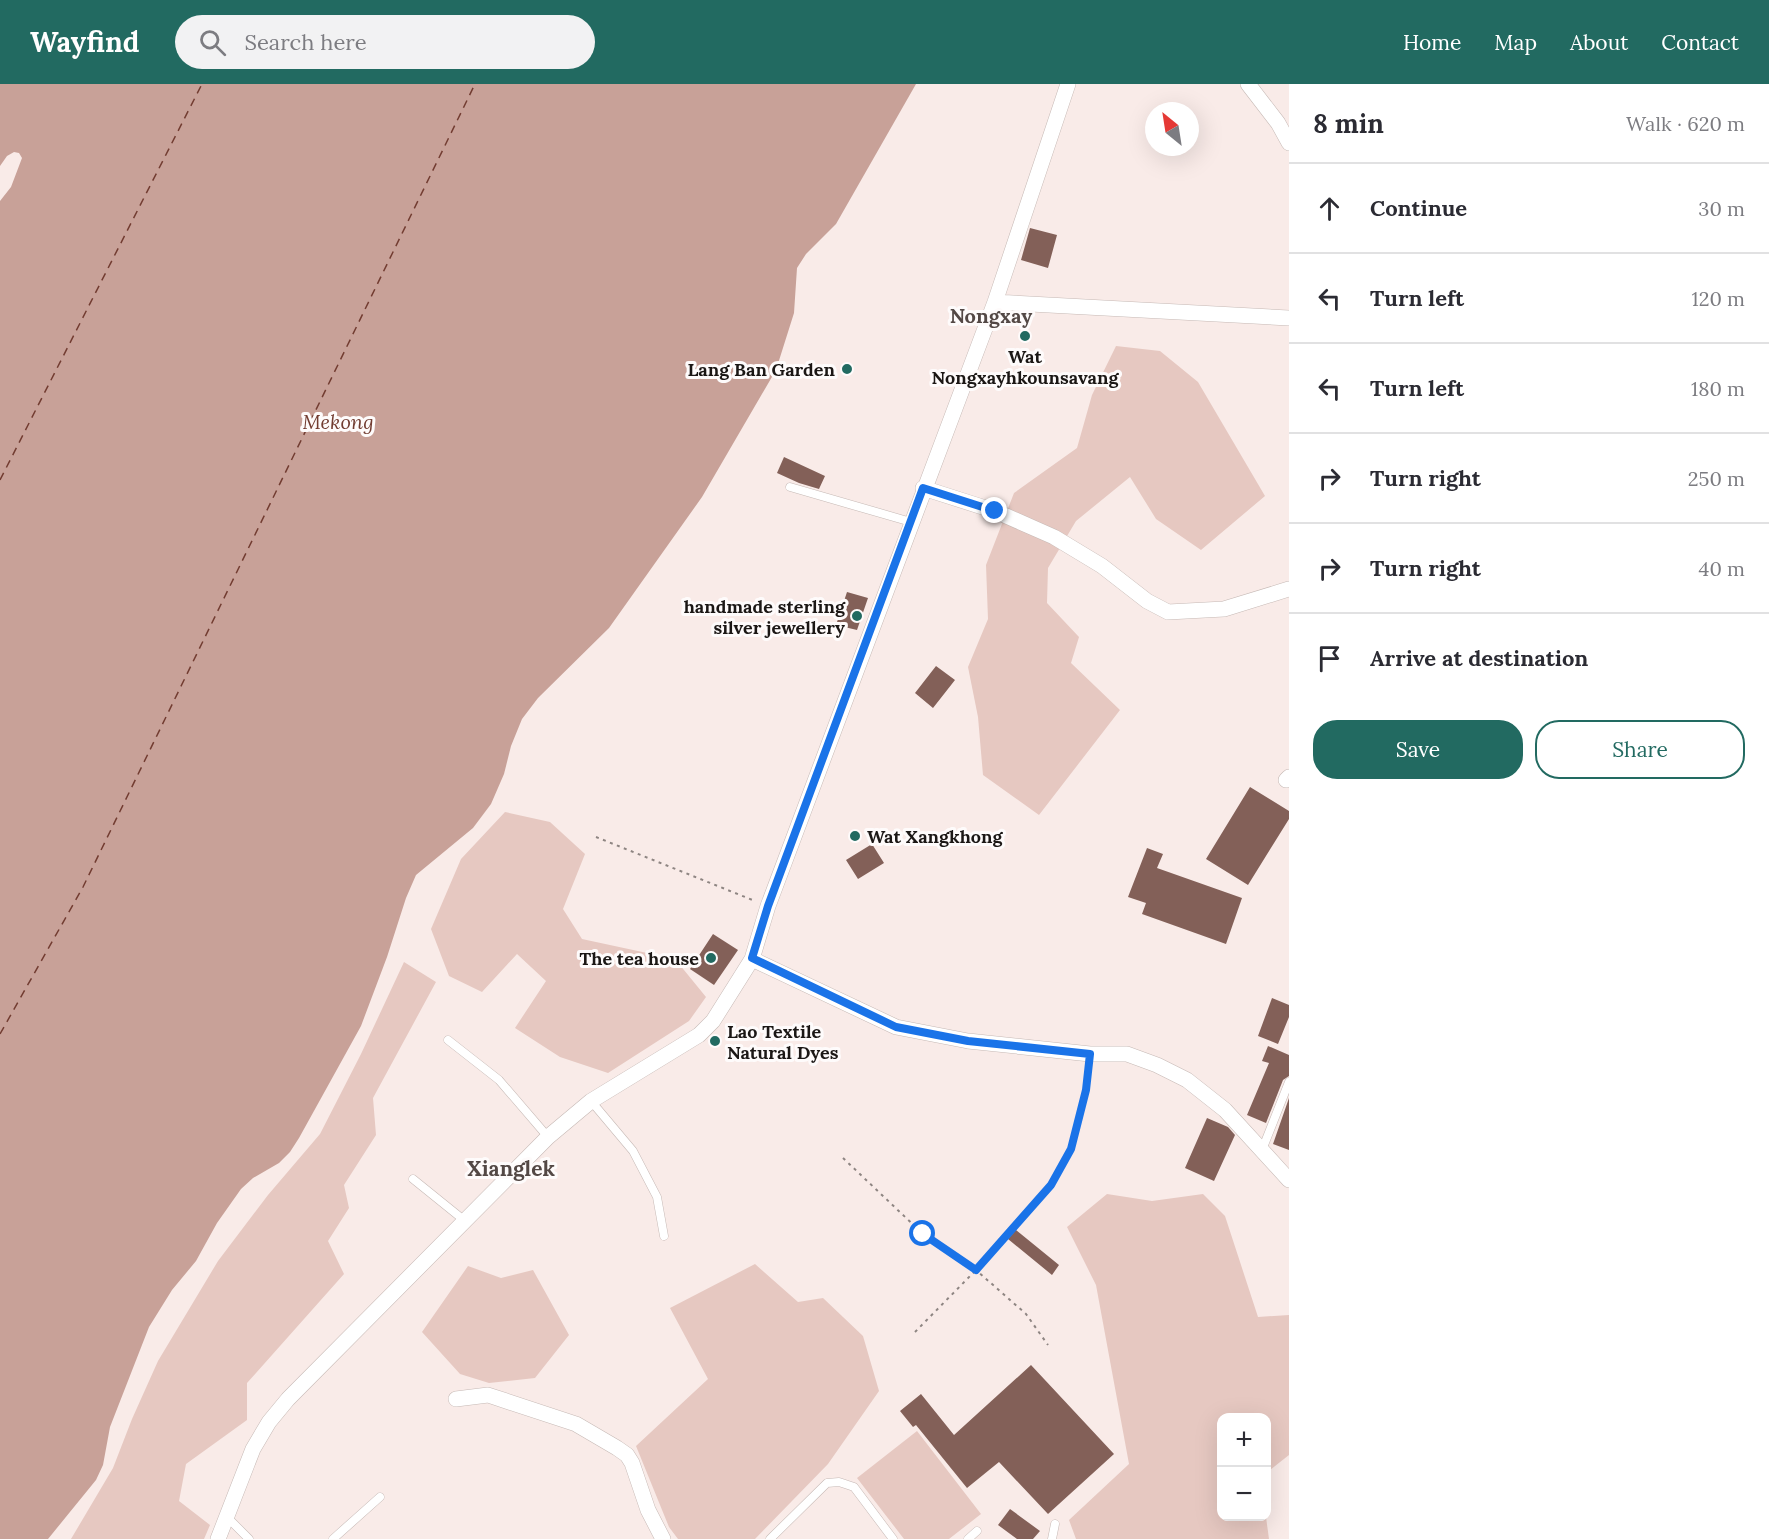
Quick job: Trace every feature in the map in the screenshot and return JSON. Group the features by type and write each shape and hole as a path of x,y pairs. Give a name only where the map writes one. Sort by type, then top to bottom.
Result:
{"street":[{"path":"218,1539 253,1449 275,1414 288,1399 548,1137 591,1101 699,1035 713,1021 752,958 768,906 923,488 995,302 1068,84"},
{"path":"1248,84 1278,123 1289,143"},
{"path":"995,302 1289,318"},
{"path":"923,488 995,511 1054,537 1102,566 1147,602 1168,612 1224,609 1289,589"},
{"path":"752,958 896,1027 968,1041 1090,1054 1127,1054 1157,1065 1187,1080 1226,1110 1289,1180"},
{"path":"456,1399 488,1395 576,1424 618,1448 627,1455 632,1463 648,1510 663,1539"}],"lane":[{"path":"790,487 911,522"},
{"path":"448,1041 499,1080 548,1137"},
{"path":"1262,1150 1289,1082"},
{"path":"591,1101 633,1151 657,1197 664,1236"},
{"path":"413,1179 465,1221"},
{"path":"770,1539 822,1487 827,1483 839,1482 854,1487 893,1539"},
{"path":"333,1539 380,1497"},
{"path":"227,1517 249,1539"},
{"path":"1052,1539 1055,1524"},
{"path":"968,1539 977,1531"}],"path":[{"path":"596,837 768,906"},
{"path":"915,1332 976,1270 1051,1185 1071,1149 1086,1090 1090,1054"},
{"path":"843,1158 923,1234 976,1270 1026,1314 1048,1346"}],"shaded area":[{"path":"1116,346 1160,351 1198,382 1265,496 1201,550 1156,519 1130,477 1076,521 1048,568 1047,603 1079,637 1071,663 1120,710 1039,815 983,775 978,717 968,667 988,619 986,565 1014,493 1077,448 1092,395"},
{"path":"505,812 550,822 585,854 563,909 582,939 675,959 706,997 689,1021 608,1073 560,1057 515,1028 546,981 517,954 482,992 449,976 431,929 461,859"},
{"path":"404,962 436,982 373,1098 376,1135 344,1185 349,1208 328,1241 344,1274 247,1383 247,1420 186,1464 179,1501 210,1525 204,1539 71,1539 113,1468 158,1361 218,1261 268,1195 320,1134"},
{"path":"1107,1194 1152,1201 1203,1194 1225,1216 1258,1317 1289,1315 1289,1455 1271,1469 1271,1413 1217,1413 1217,1521 1267,1521 1269,1539 1076,1539 1069,1520 1129,1464 1096,1285 1067,1227"},
{"path":"755,1264 798,1302 823,1298 863,1336 879,1391 828,1464 755,1539 678,1539 669,1527 636,1446 708,1379 670,1308"},
{"path":"468,1266 501,1278 533,1270 569,1335 535,1378 489,1383 460,1374 422,1332"},
{"path":"917,1431 981,1514 949,1539 904,1539 857,1478"}],"water":[{"name":"Mekong","path":"0,84 916,84 836,224 806,254 797,268 794,313 776,370 702,497 609,628 538,698 522,719 511,746 504,774 491,804 473,828 416,875 361,1026 299,1138 279,1163 253,1178 241,1189 217,1223 196,1261 172,1290 149,1327 110,1427 103,1465 96,1480 48,1539 0,1539 0,201 11,187 22,158 19,153 14,152 7,156 0,166"}],"building":[{"path":"1030,228 1057,235 1048,268 1021,260"},
{"path":"784,457 825,476 819,489 777,473"},
{"path":"847,592 868,598 857,630 836,625"},
{"path":"936,666 955,680 933,708 915,693"},
{"path":"1250,787 1289,811 1289,819 1248,885 1206,859"},
{"path":"872,844 884,863 858,879 846,860"},
{"path":"1147,848 1163,854 1157,868 1242,898 1226,944 1142,914 1146,903 1128,897"},
{"path":"713,934 738,950 714,985 690,969"},
{"path":"1272,998 1289,1005 1289,1017 1278,1044 1258,1036"},
{"path":"1268,1046 1289,1055 1289,1076 1283,1080 1266,1123 1247,1115 1269,1063 1262,1061"},
{"path":"1289,1098 1289,1150 1273,1144"},
{"path":"1207,1118 1228,1127 1235,1135 1214,1181 1185,1168"},
{"path":"1016,1230 1059,1265 1052,1275 1008,1239"},
{"path":"1031,1365 1114,1454 1048,1514 999,1462 967,1488 916,1425 913,1427 900,1411 921,1394 954,1435"},
{"path":"1010,1509 1040,1531 1033,1539 1017,1539 998,1525"}],"ferry route":[{"path":"0,480 202,84"},
{"path":"0,1034 83,887 475,84"}],"place":[{"name":"Wat Nongxayhkounsavang","path":"1025,336"},
{"name":"Lang Ban Garden","path":"847,369"},
{"name":"handmade sterling silver jewellery","path":"857,616"},
{"name":"Wat Xangkhong","path":"855,836"},
{"name":"The tea house","path":"711,958"},
{"name":"Lao Textile Natural Dyes","path":"715,1041"}],"district":[{"name":"Nongxay","path":"991,315"},
{"name":"Xianglek","path":"511,1168"}],"route":[{"path":"923,1234 976,1270 1051,1185 1071,1149 1086,1090 1090,1054 968,1041 896,1027 752,958 768,906 923,488 995,511"}]}
